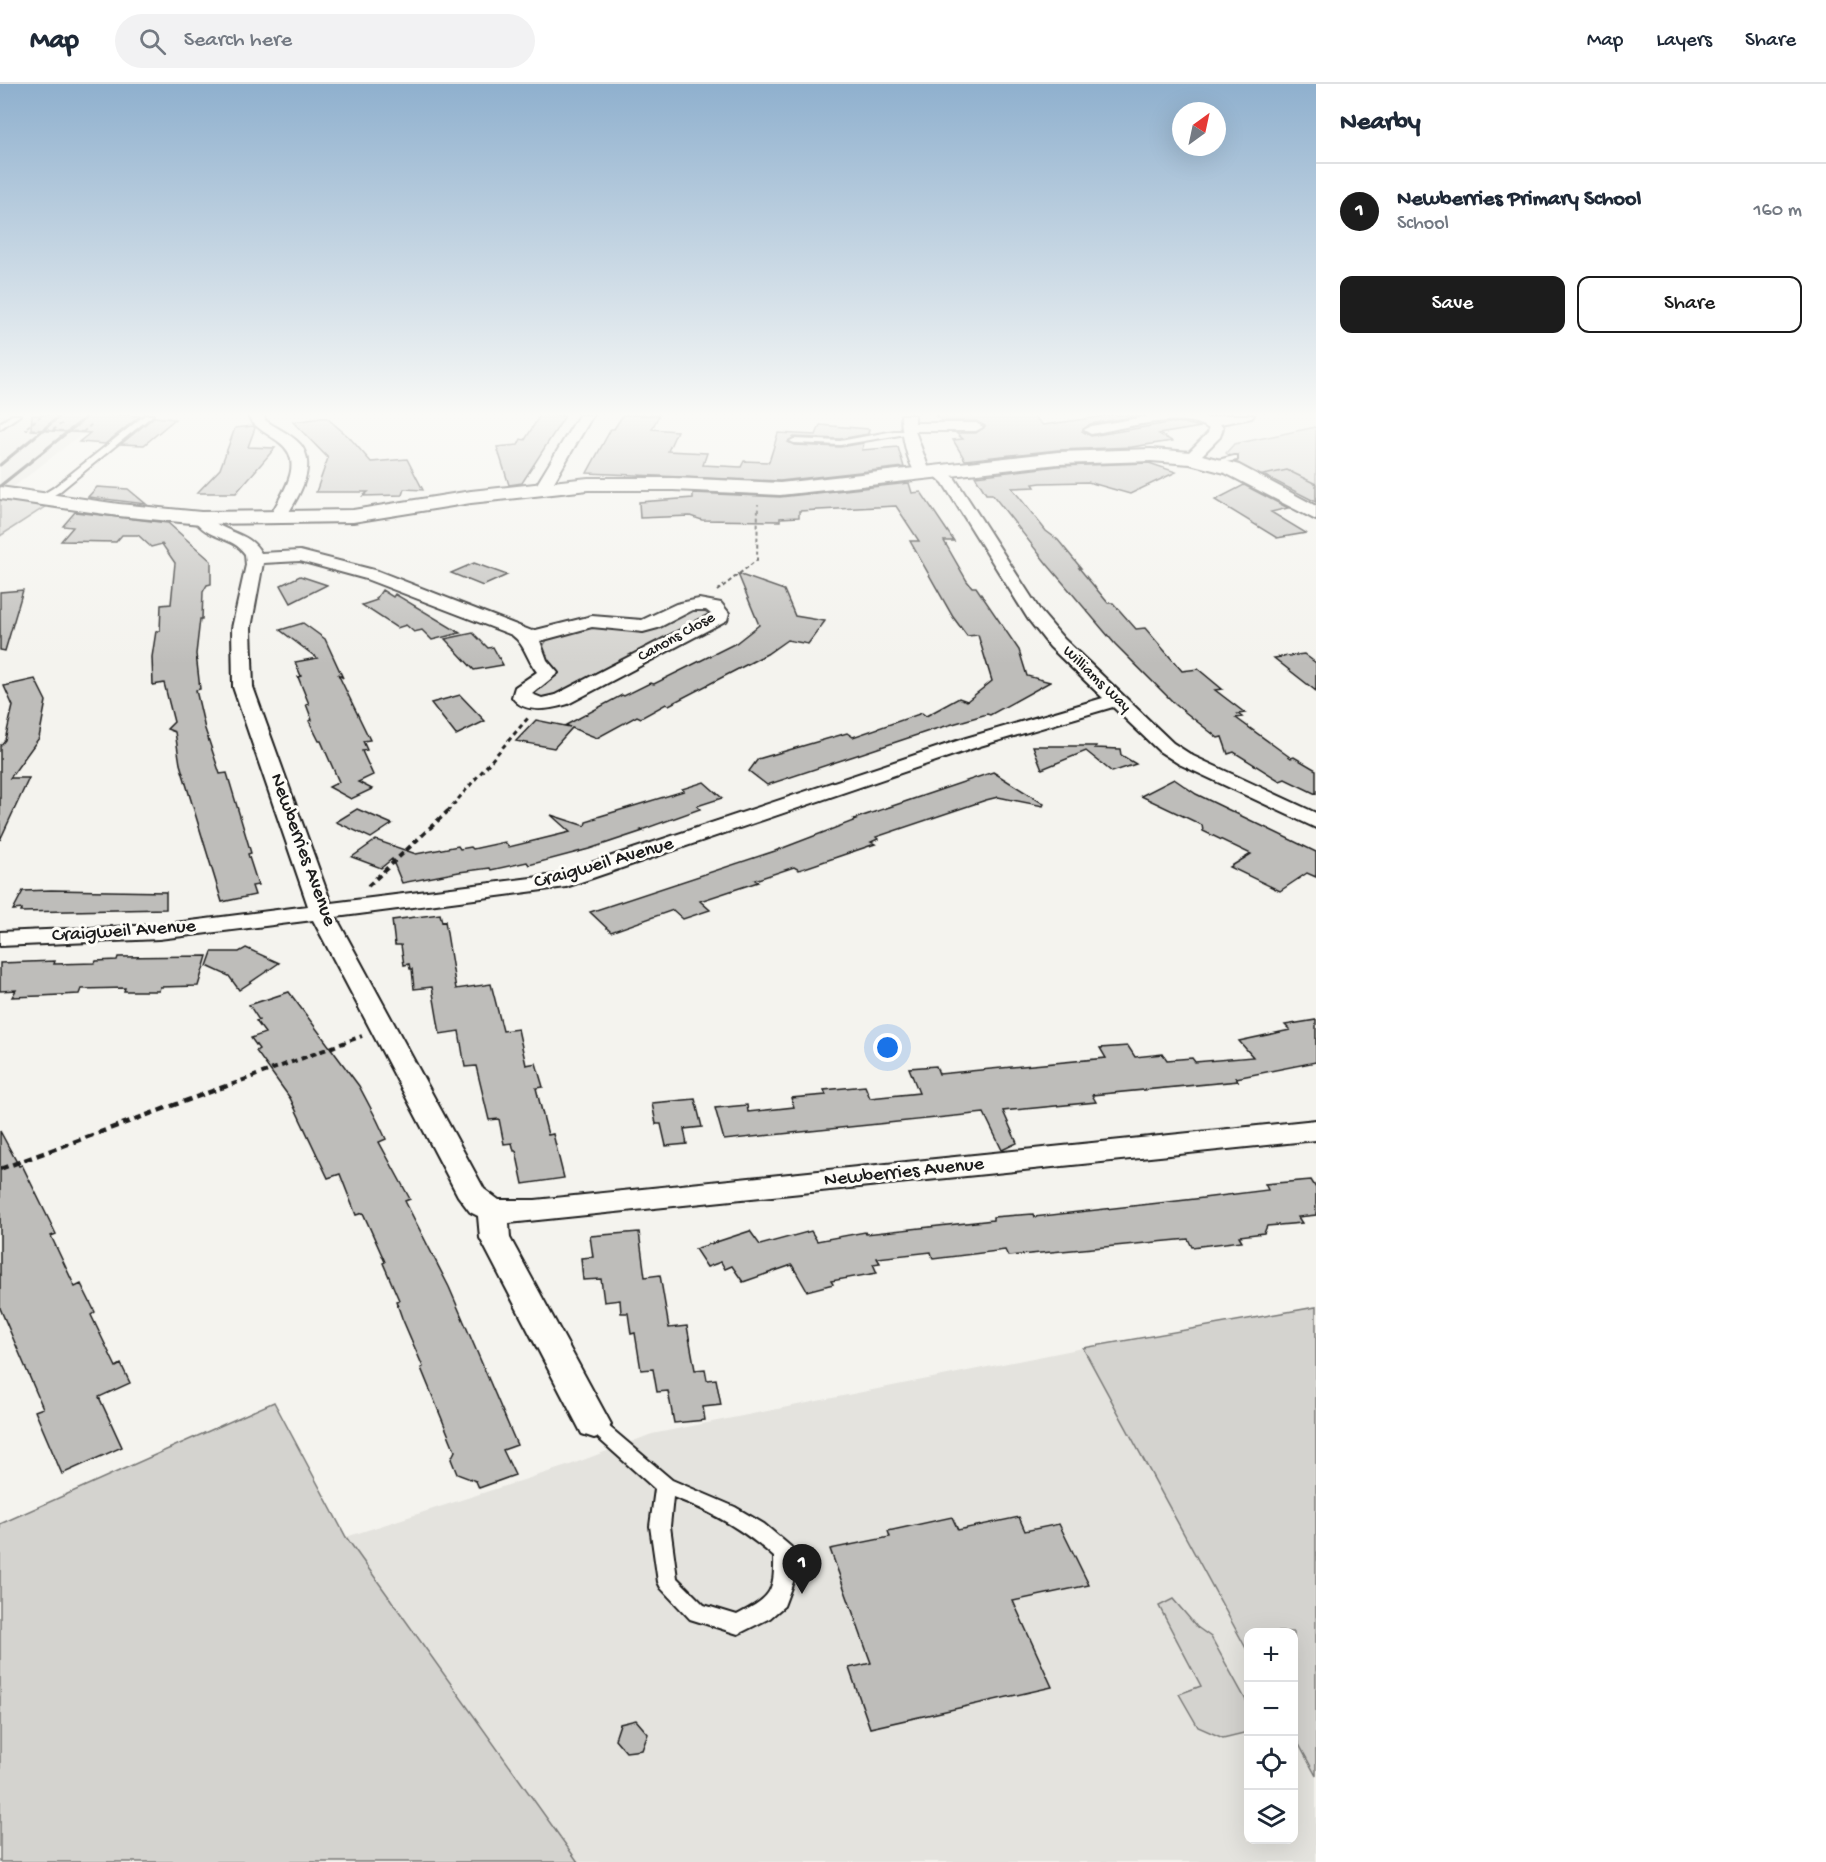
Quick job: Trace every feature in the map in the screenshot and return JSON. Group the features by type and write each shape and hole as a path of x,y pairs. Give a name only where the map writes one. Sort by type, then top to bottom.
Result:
{"street":[{"path":"34,498 119,510 201,518 353,516 479,498"},
{"path":"277,518 287,498"},
{"name":"Williams Way","path":"960,498 1034,615 1058,643 1166,747 1186,760 1316,821"},
{"path":"1286,498 1316,514"},
{"path":"201,518 209,528 250,548 255,558 300,556 372,575 519,631 529,638 538,661 548,673 522,691 522,697 540,704"},
{"name":"Newberries Avenue","path":"255,558 246,598 240,667 243,687 321,913 473,1196 481,1204 493,1210 535,1211 1316,1130"},
{"name":"Canons Close","path":"529,638 583,623 602,621 643,626 684,606 704,604 715,607 721,616 561,700 540,704"},
{"name":"Craigweil Avenue","path":"0,939 159,932 558,882 973,742 1117,700"},
{"path":"493,1210 495,1238 594,1424"}],"lane":[{"path":"594,1424 665,1486 708,1500 764,1534 784,1553 785,1581 773,1606 738,1625 697,1612 668,1582 660,1526 665,1486"}],"path":[{"path":"704,604 757,560 758,498"},
{"path":"352,909 351,900 449,810 540,704"},
{"path":"0,1169 383,1029"}],"shaded area":[{"path":"0,498 48,505 0,536"},
{"path":"1298,498 1316,498 1316,507"},
{"path":"697,606 716,612 557,698 532,699 531,689 551,678 544,663 542,651 548,639 556,633 577,628 630,625"},
{"path":"1316,1307 1316,1776 1298,1742 1298,1628 1244,1628 1244,1645 1083,1348"},
{"path":"1083,1348 1244,1645 1244,1844 1298,1844 1298,1742 1316,1776 1316,1862 578,1862 346,1537 570,1465 652,1434"},
{"path":"274,1402 346,1537 578,1862 0,1862 0,1524"},
{"path":"1173,1599 1197,1627 1211,1637 1244,1697 1244,1733 1223,1738 1198,1727 1179,1694 1201,1686 1159,1606"}],"building":[{"path":"96,498 139,498 146,504"},
{"path":"693,498 925,498 954,541 944,541 967,581 972,587 976,587 1019,650 1027,676 1050,682 990,715 932,730 767,785 749,771 758,759 847,733 853,737 922,713 926,716 959,698 967,701 992,681 978,635 967,636 953,617 910,541 919,541 896,506 799,511 799,517 780,518 780,521 702,520 690,516 640,518 639,502"},
{"path":"995,498 1020,498 1046,531 1058,540 1108,603 1113,603 1136,629 1145,628 1182,671 1198,669 1222,689 1215,690 1245,713 1238,714 1242,717 1236,718 1291,758 1294,757 1316,770 1316,794 1285,779 1280,781 1234,752 1228,754 1222,737 1218,738 1176,705 1115,644"},
{"path":"1219,498 1269,498 1288,508 1271,512 1306,533 1277,538 1215,500"},
{"path":"75,512 168,523 211,561 211,584 207,585 203,592 202,619 200,619 196,654 200,689 196,690 205,729 220,774 227,773 251,853 248,854 258,885 252,886 255,895 222,902 180,764 175,732 167,729 174,722 164,683 153,685 152,657 156,631 160,631 161,605 171,604 175,563 162,544 151,547 138,535 122,535 116,542 61,541 73,527 63,526"},
{"path":"474,563 507,575 483,586 451,573"},
{"path":"738,574 784,590 795,616 825,621 808,644 787,640 767,654 669,705 666,704 641,718 637,716 597,738 572,728 554,748 516,741 536,720 570,727 566,725 622,695 650,683 654,684 736,643 759,625"},
{"path":"300,576 327,585 291,603 281,585"},
{"path":"23,590 5,651 0,650 0,592"},
{"path":"382,590 393,597 395,594 460,633 432,640 422,630 414,632 406,625 397,628 362,605 377,600"},
{"path":"303,623 325,639 343,678 338,674 370,740 363,741 367,750 362,751 373,775 358,782 372,789 351,799 329,787 339,782 321,741 309,721 312,720 306,704 309,704 298,677 301,676 295,662 317,658 280,630"},
{"path":"473,633 488,648 493,647 503,665 474,670 445,639"},
{"path":"1304,654 1316,663 1316,691 1274,658"},
{"path":"35,679 46,701 39,738 10,778 29,778 0,840 0,746 5,740 13,706 4,686"},
{"path":"460,695 485,721 456,735 431,703"},
{"path":"1033,746 1096,746 1095,748 1120,749 1121,755 1136,764 1112,772 1086,751 1042,769"},
{"path":"993,772 1044,804 1043,806 998,797 986,800 876,837 878,839 871,842 875,844 799,870 794,867 755,880 758,882 700,901 710,910 683,919 673,910 611,932 590,912 775,851 856,820 854,819"},
{"path":"1174,779 1196,794 1316,852 1316,877 1307,873 1280,891 1230,867 1251,854 1203,831 1202,825 1141,796"},
{"path":"704,782 722,798 697,806 700,809 641,830 643,831 589,849 529,865 527,862 491,870 490,868 459,872 402,883 392,859 381,868 352,857 376,840 416,854 458,846 460,849 471,847 473,849 505,842 509,847 570,832 551,815 585,826 586,822 596,819 594,818 684,791 682,789"},
{"path":"357,809 392,824 371,838 336,822"},
{"path":"23,891 166,892 166,909 21,912 22,909 13,910"},
{"path":"440,914 442,922 445,921 456,989 491,984 503,1031 518,1029 526,1065 536,1063 543,1087 536,1088 548,1135 553,1134 564,1178 523,1184 512,1143 504,1144 499,1119 489,1120 476,1066 465,1067 459,1031 440,1034 432,987 414,989 412,969 409,964 404,965 401,945 395,945 392,920"},
{"path":"246,948 279,963 239,990 229,976 207,966 212,952 239,952"},
{"path":"207,956 198,986 160,987 159,991 124,991 125,988 81,989 79,994 12,997 16,990 0,991 0,963 55,961 54,964 95,963 96,961 117,960 118,957"},
{"path":"289,992 359,1086 386,1139 379,1142 410,1199 405,1201 449,1287 517,1445 503,1450 515,1475 479,1488 476,1481 457,1474 451,1459 455,1451 402,1318 396,1301 399,1300 383,1263 385,1262 363,1213 356,1215 340,1174 328,1178 290,1098 256,1051 259,1049 251,1038 265,1033 256,1021 259,1020 249,1005"},
{"path":"1316,1020 1316,1062 1236,1078 1238,1081 1092,1095 1096,1102 1003,1111 1017,1143 1002,1150 984,1113 724,1140 715,1108 747,1105 748,1112 794,1107 791,1098 826,1095 824,1090 865,1086 870,1098 919,1093 909,1068 936,1066 939,1074 1106,1058 1100,1048 1128,1046 1135,1057 1163,1054 1167,1060 1192,1058 1195,1062 1253,1057 1239,1041 1290,1030 1285,1025"},
{"path":"695,1099 702,1127 684,1129 687,1144 666,1146 661,1124 656,1124 652,1103"},
{"path":"0,1131 19,1166 22,1165 56,1234 51,1236 75,1287 81,1284 95,1312 91,1315 116,1367 121,1364 130,1383 99,1397 122,1447 62,1474 35,1411 43,1408 0,1308"},
{"path":"1311,1180 1316,1188 1316,1215 1298,1217 1302,1223 1267,1226 1264,1233 1239,1236 1242,1241 1192,1247 1188,1239 1008,1256 1005,1250 933,1259 931,1252 877,1258 880,1263 873,1264 877,1273 831,1281 833,1284 807,1291 792,1265 743,1282 732,1266 725,1269 721,1262 707,1267 695,1249 750,1231 760,1245 811,1231 817,1241 865,1232 866,1234 993,1220 993,1217 1033,1214 1034,1217 1268,1190 1265,1184"},
{"path":"639,1232 645,1277 660,1275 669,1328 687,1326 695,1370 705,1369 707,1380 716,1379 721,1405 703,1407 705,1420 674,1423 668,1391 657,1392 653,1369 641,1370 635,1333 631,1334 628,1313 621,1313 620,1300 604,1302 601,1279 583,1280 581,1258 593,1257 590,1236"},
{"path":"952,1517 958,1530 1019,1517 1025,1531 1059,1524 1089,1585 1013,1601 1052,1687 870,1728 849,1668 871,1663 830,1549 890,1537 888,1531"},
{"path":"636,1720 648,1734 642,1750 626,1752 615,1739 620,1724"}],"place":[{"name":"Newberries Primary School","path":"802,1594"}]}
